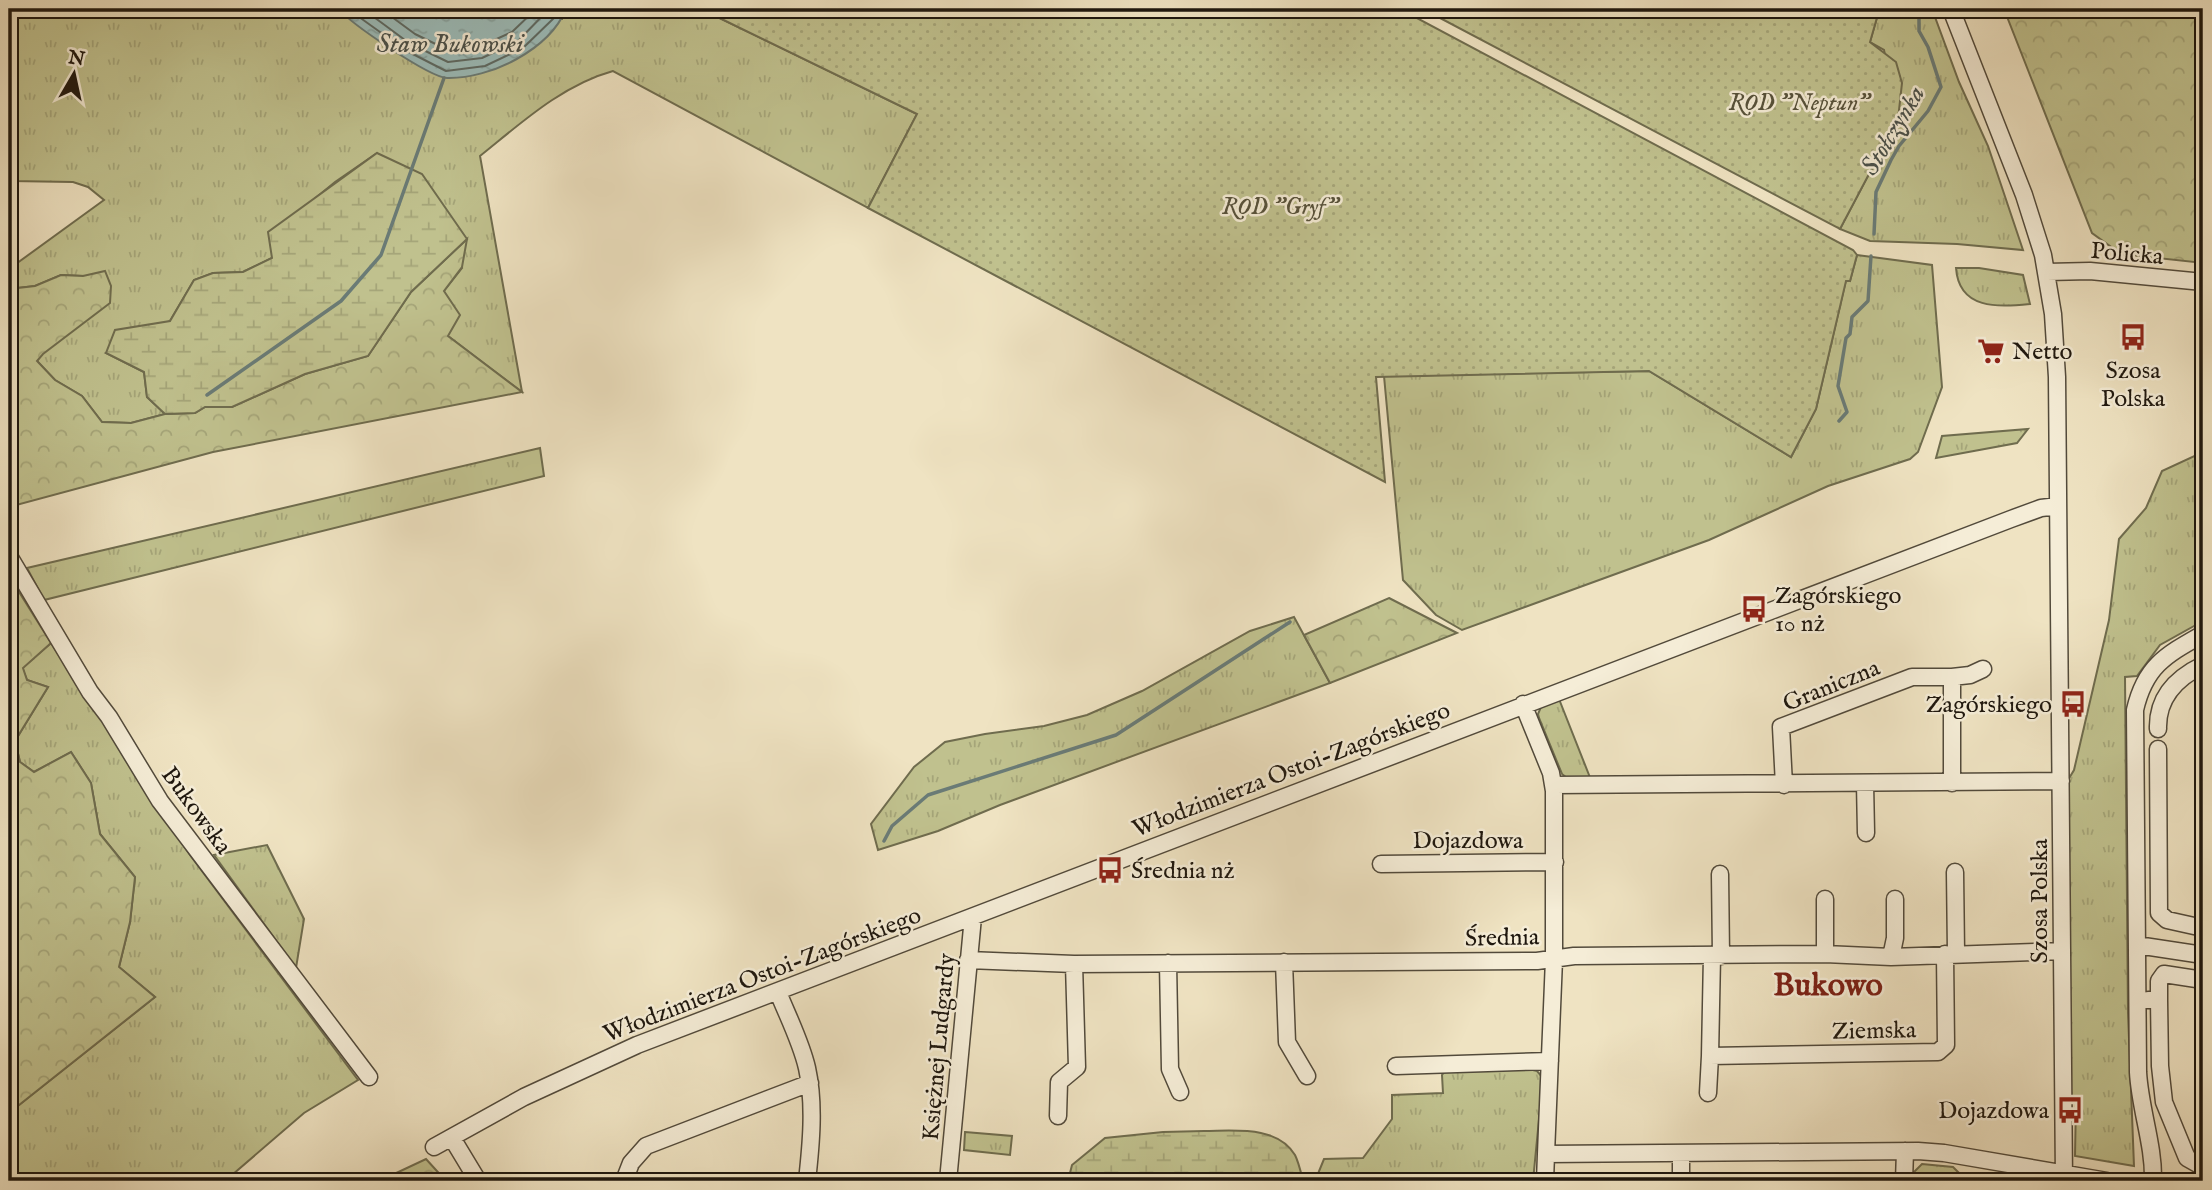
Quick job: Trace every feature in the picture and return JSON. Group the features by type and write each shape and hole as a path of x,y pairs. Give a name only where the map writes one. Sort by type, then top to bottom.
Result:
{"street":[{"name":"Szosa Polska","path":"1951,9 2019,182 2047,272 2056,347 2064,1178"},
{"name":"Policka","path":"2047,272 2098,272 2203,282"},
{"name":"Włodzimierza Ostoi-Zagórskiego","path":"435,1147 524,1097 599,1061 2011,519 2041,508 2058,506"},
{"name":"Bukowska","path":"9,556 90,692 109,717 160,801 369,1077"},
{"path":"2153,1181 2153,1165 2138,1072 2135,710 2147,676 2169,653 2203,634"},
{"path":"2158,729 2158,709 2171,690 2183,676 2203,665"},
{"name":"Graniczna","path":"1784,785 1782,727 1912,677 1970,675 1983,669"},
{"path":"1952,677 1952,783"},
{"name":"Dojazdowa","path":"1523,705 1554,785 1554,959 1545,1181"},
{"path":"2136,758 2158,753 2158,886 2161,916 2167,920 2203,928"},
{"path":"1554,785 2061,781"},
{"path":"1865,783 1866,833"},
{"name":"Dojazdowa","path":"1381,864 1555,862"},
{"path":"1951,954 1955,872"},
{"path":"1708,1093 1720,874"},
{"path":"2137,886 2158,886"},
{"path":"1825,899 1825,954"},
{"path":"1891,957 1895,938 1895,899"},
{"name":"Księżnej Ludgardy","path":"948,1181 972,917"},
{"path":"2137,945 2203,955"},
{"name":"Średnia","path":"968,960 1074,964 1524,961 1574,956 1825,954 1891,957 2062,951"},
{"name":"Ziemska","path":"1710,1056 1938,1052 1946,1045 1951,954"},
{"path":"1284,962 1287,1042 1307,1076"},
{"path":"1168,963 1170,1069 1180,1092"},
{"path":"1058,1116 1059,1082 1077,1067 1074,964"},
{"path":"2203,980 2164,974 2159,981 2161,1089 2168,1114 2187,1158 2203,1167"},
{"path":"778,992 801,1049 810,1083 807,1181"},
{"path":"2138,1001 2159,1000"},
{"path":"1396,1066 1550,1061"},
{"path":"624,1181 631,1163 646,1146 810,1083"},
{"path":"2144,1122 2168,1114"},
{"path":"452,1138 478,1181"},
{"path":"1904,1181 1905,1151"},
{"path":"1546,1154 1905,1151 1944,1153 2064,1178 2107,1181"},
{"path":"1681,1153 1681,1181"}],"green space":[{"path":"30,9 339,9 341,12 562,19 566,9 701,9 917,114 868,208 613,71 576,86 542,107 480,156 522,392 448,336 444,291 462,268 377,153 312,201 272,258 243,272 213,273 194,280 170,321 106,353 144,372 147,397 165,414 131,423 102,422 82,396 55,380 37,361 83,276 61,275 35,286 9,289 9,269 104,200 88,187 73,182 11,181 9,176 9,23"},
{"name":"ROD \"Gryf\"","path":"701,9 1400,9 1853,250 1857,255 1850,281 1846,281 1816,409 1791,457 1649,371 1376,377 1385,482 868,208 917,114"},
{"name":"ROD \"Neptun\"","path":"1423,9 1892,9 1878,14 1870,42 1896,62 1902,83 1898,119 1840,229"},
{"path":"1892,9 1932,9 1959,82 1988,146 2023,250 1957,244 1870,241 1840,229 1898,119 1884,50 1870,42 1878,14"},
{"path":"2004,9 2203,9 2203,263 2121,254 2092,233"},
{"path":"377,153 422,174 467,239 411,292 368,356 305,374 232,407 205,407 195,413 165,414 147,397 144,372 106,353 115,330 170,321 194,280 213,273 243,272 272,258 268,232"},
{"path":"467,239 462,267 444,291 460,315 448,336 522,392 213,452 9,507 9,289 35,286 61,275 83,276 105,271 111,286 110,303 37,361 55,380 82,396 102,422 131,423 165,414 195,413 205,407 232,407 305,374 368,356 411,292"},
{"path":"1857,255 1932,265 1942,387 1918,452 1910,459 1828,486 1709,540 1462,630 1436,615 1403,580 1384,376 1649,371 1791,457 1816,409 1846,280 1850,281"},
{"path":"1956,268 1979,268 2023,275 2030,304 1993,305 1972,299 1964,292"},
{"path":"2028,429 2017,443 1936,458 1942,436"},
{"path":"540,448 544,476 44,600 27,568"},
{"path":"2203,452 2203,621 2160,645 2137,676 2125,677 2128,1013 2134,1166 2075,1156 2076,1101 2071,1099 2068,780 2074,770 2109,620 2119,539 2146,508 2162,471"},
{"path":"9,576 51,643 23,668 27,680 48,687 15,741 20,762 34,772 71,752 91,783 100,834 135,877 130,922 119,967 155,997 9,1113"},
{"path":"1389,598 1457,633 1330,683 1304,635"},
{"path":"1294,617 1330,683 1000,805 938,831 878,850 871,824 914,767 945,742 1044,726 1087,715 1142,691 1250,631"},
{"path":"51,643 190,855 358,1080 304,1113 225,1181 9,1181 9,1113 155,997 119,967 130,922 135,877 100,834 91,783 71,752 34,772 20,762 15,741 48,687 27,680 22,668"},
{"path":"1559,699 1591,780 1567,778 1562,774 1539,718 1541,707"},
{"path":"267,845 304,919 296,968 214,855"},
{"path":"1524,1068 1537,1071 1543,1078 1533,1181 1315,1181 1324,1159 1363,1158 1392,1119 1392,1095 1443,1093 1442,1075 1445,1071"},
{"path":"1241,1131 1266,1134 1287,1145 1295,1155 1303,1181 1068,1181 1072,1165 1105,1138 1163,1132"},
{"path":"965,1132 1012,1136 1010,1155 964,1150"},
{"path":"426,1159 446,1181 391,1181 392,1175"},
{"path":"1922,1164 1953,1167 1962,1176 1962,1181 1913,1181 1913,1173"}],"water":[{"name":"Staw Bukowski","path":"339,9 566,9 558,24 546,37 516,59 481,73 447,78 424,69 391,49"}],"waterway":[{"name":"Stołczynka","path":"1874,234 1876,192 1899,146 1928,111 1941,87 1928,47 1919,31 1919,9"},
{"path":"207,395 341,301 381,255 444,78"},
{"name":"Stołczynka","path":"1839,421 1847,412 1838,386 1846,338 1850,334 1852,317 1868,301 1871,256"},
{"path":"884,841 892,826 928,795 1116,735 1290,622"}],"place":[{"name":"Szosa Polska","path":"2133,337"},
{"name":"Netto","path":"1991,351"},
{"name":"Zagórskiego 10 nż","path":"1754,609"},
{"name":"Zagórskiego","path":"2073,704"},
{"name":"Średnia nż","path":"1110,870"},
{"name":"Dojazdowa","path":"2070,1110"}],"district":[{"name":"Bukowo","path":"1828,984"}]}
